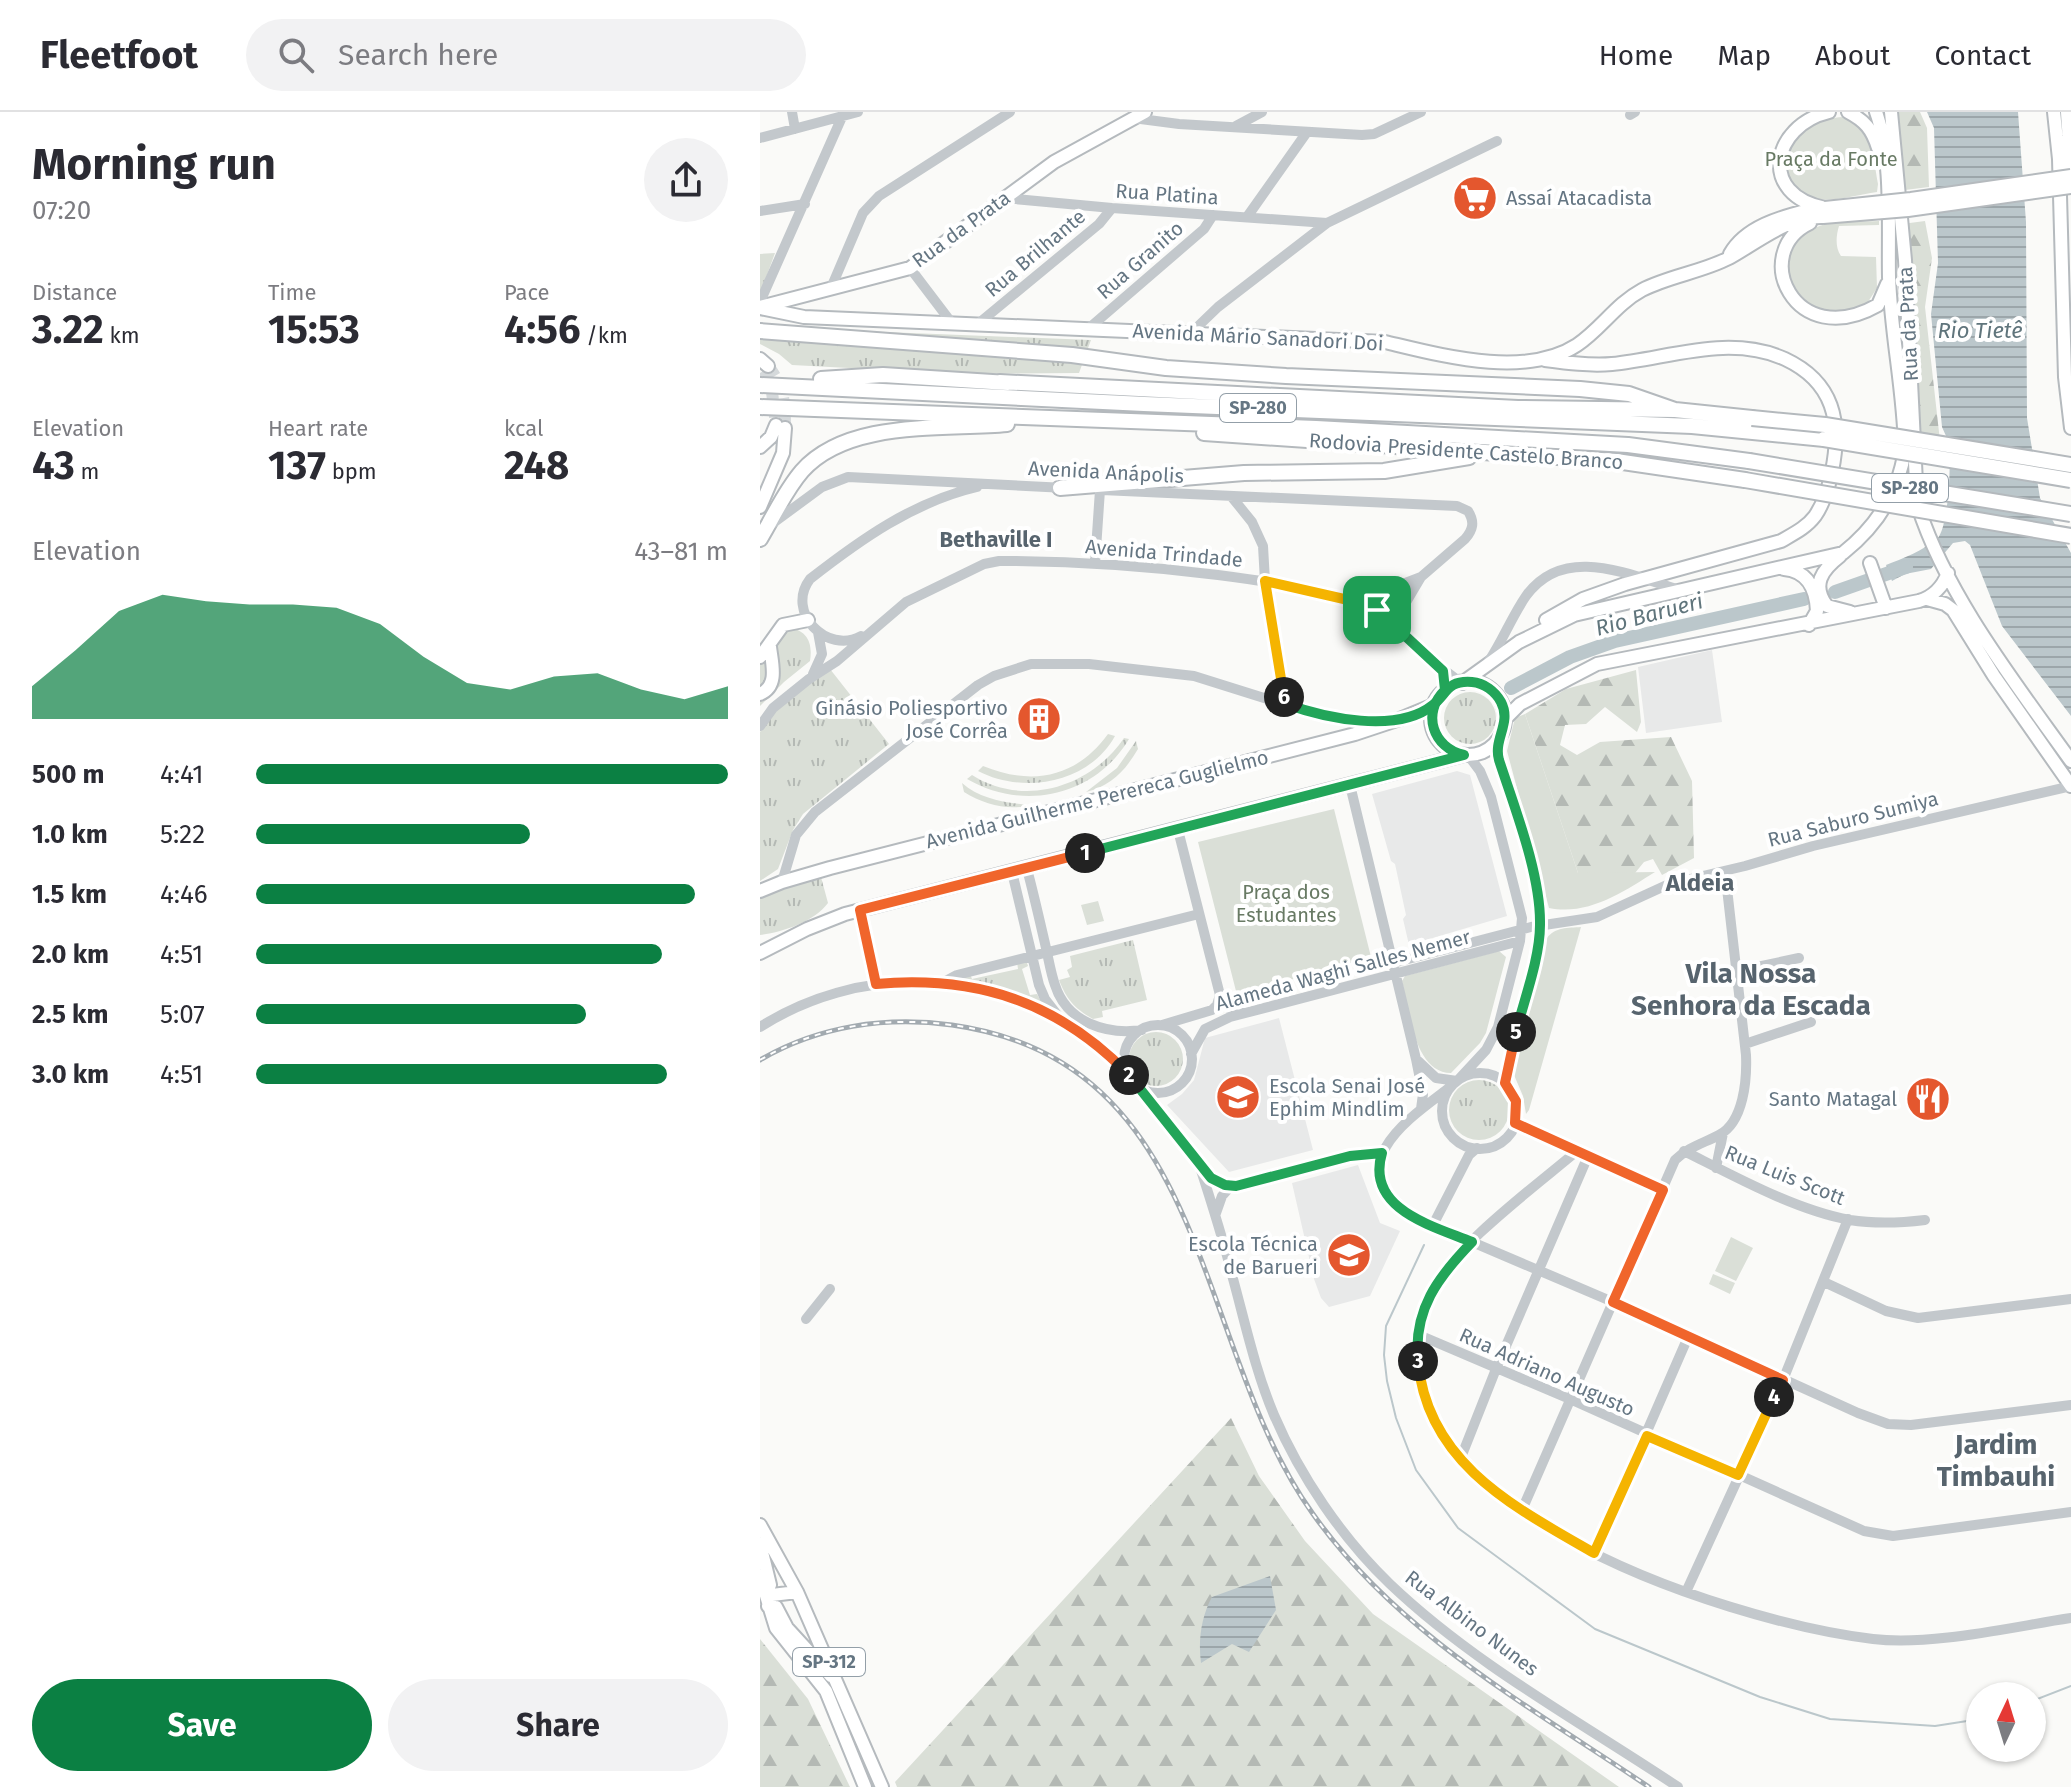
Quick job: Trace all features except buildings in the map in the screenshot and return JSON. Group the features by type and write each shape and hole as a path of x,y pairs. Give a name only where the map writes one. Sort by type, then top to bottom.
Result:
{"highway":[{"path":"760,331 1072,355 1166,368 1580,389 1629,394 1675,410"},
{"name":"Rodovia Presidente Castelo Branco","path":"760,384 883,375 1503,407 1675,410 1754,425"},
{"name":"Rodovia Presidente Castelo Branco","path":"1000,382 1107,402"},
{"name":"Rodovia Presidente Castelo Branco","path":"760,384 1692,426 1825,425 2071,465"},
{"name":"Rodovia Presidente Castelo Branco","path":"760,407 1316,428 1628,445 1749,461 2071,514"},
{"path":"760,415 857,411"},
{"name":"Rodovia Presidente Castelo Branco","path":"857,411 1002,425 1201,433 1616,461 2071,536"},
{"path":"764,533 781,499 802,470 835,448 875,433 1062,419"},
{"name":"SP-280","path":"1754,425 2071,480"},
{"path":"1060,488 1244,473 1384,471 1487,453 1534,440"}],"main road":[{"path":"1829,112 1796,129 1783,147 1780,159 1780,173 1791,194 1824,213 1908,210 2071,187"},
{"path":"1848,112 1863,120 1873,133 1886,170"},
{"name":"Rua da Prata","path":"1843,553 1873,524 1894,492 1902,472 1905,449 1889,277 1886,170 1881,125 1876,112"},
{"name":"Rua da Prata","path":"1891,112 1905,260 1917,503 1947,571 2005,668 2071,761"},
{"path":"2054,112 2059,159 2065,377 2071,428"},
{"path":"1889,277 1878,305 1849,318 1819,315 1799,305 1785,286 1784,253 1795,232 1824,213 2071,174 2067,112"},
{"name":"Rua da Prata","path":"760,306 910,268 1054,162 1139,115"},
{"name":"Avenida Mário Sanadori Doi","path":"760,306 804,317 1385,342 1454,359 1538,360 1580,343 1615,308 1641,291 1726,260 1789,225 1824,213"},
{"path":"799,297 797,306 804,317"},
{"path":"1466,755 1450,750 1438,739 1432,722 1434,705 1445,690 1462,683 1515,639 1583,599 1781,541 1801,530 1814,517 1830,482 1836,423 1826,393 1803,369 1784,359 1757,349 1718,347 1608,364 1538,360"},
{"path":"760,447 781,426 783,453 760,507"},
{"path":"1493,659 1533,633 1574,615 1843,553"},
{"path":"1843,553 1819,576 1818,585 1823,601 1840,611 1862,613"},
{"path":"1870,563 1883,602"},
{"path":"1783,569 1794,570 1810,582 1817,611 1809,625"},
{"path":"1927,599 1944,583 1947,571"},
{"path":"760,953 815,926 860,910 1482,752 1497,741 1505,719 1520,704 1597,664 1809,625 1862,613 1883,602 1927,599 1945,604 1953,610 1994,676 2071,786"},
{"path":"760,657 783,625 808,620"},
{"path":"760,694 768,691 771,684 770,647"},
{"path":"1462,683 1479,683 1494,692 1501,702 1505,719"},
{"name":"Avenida Guilherme Perereca Guglielmo","path":"760,891 782,882 1390,723 1434,705"},
{"path":"760,942 779,943"},
{"name":"SP-312","path":"760,1522 765,1542 797,1592 882,1787"},
{"path":"765,1542 770,1601 787,1628 828,1672 846,1703"},
{"name":"SP-312","path":"760,1576 780,1635 826,1691 865,1787"},
{"path":"770,1601 797,1592"}],"street":[{"path":"792,112 795,129"},
{"path":"760,138 858,112"},
{"path":"831,288 863,213 870,204 1010,112"},
{"path":"1233,127 1262,112"},
{"path":"1139,115 1233,127 1374,134 1421,112"},
{"path":"760,306 842,117"},
{"path":"1247,217 1307,132"},
{"path":"1191,333 1218,307 1327,223 1497,141"},
{"name":"Rua Platina","path":"1004,198 1327,223"},
{"path":"760,211 805,204"},
{"name":"Rua Brilhante","path":"979,323 1099,224 1112,208"},
{"name":"Rua Granito","path":"1088,329 1204,229 1213,215"},
{"path":"910,268 951,322"},
{"name":"Avenida Anápolis","path":"764,533 822,487 848,477 1457,506 1468,511 1472,516 1470,533 1421,577"},
{"path":"873,629 845,642 818,632 801,607 803,588 835,559 879,528 963,490 990,484"},
{"path":"1095,564 1100,490"},
{"path":"1231,496 1252,522 1263,546 1279,679 1286,704"},
{"path":"1252,522 1254,506 1264,498"},
{"name":"Avenida Trindade","path":"760,726 773,708 837,661 906,602 984,564 1023,561 1156,567 1265,581 1344,599 1380,616 1443,671 1462,683"},
{"path":"1493,659 1524,599 1532,588 1557,570 1573,566 1592,567 1680,590"},
{"path":"1344,599 1382,592 1421,577"},
{"path":"1400,631 1405,604 1421,577"},
{"path":"1380,616 1377,606 1382,592"},
{"path":"809,679 816,671 822,654 818,632"},
{"path":"782,882 796,835 815,812 978,685 1013,668 1050,662 1194,676 1326,716 1390,723"},
{"path":"1443,671 1445,690"},
{"path":"1261,696 1273,690 1279,679"},
{"path":"1497,741 1499,760 1536,886 1540,925 1505,1083"},
{"path":"1466,755 1480,771 1491,797 1518,896 1522,929 1496,1033 1486,1050 1455,1083 1442,1108 1444,1124 1456,1140 1477,1148"},
{"path":"1350,785 1416,1059 1423,1094 1421,1109"},
{"name":"Rua Saburo Sumiya","path":"1540,925 1597,917 1669,884 1842,838 2071,786"},
{"path":"1178,830 1220,995 1232,1010 1245,1012"},
{"path":"1027,869 1056,990 1075,1015 1110,1031 1142,1030 1212,1010 1220,995"},
{"path":"1716,1168 1723,1133 1737,1112 1745,1088 1745,1044 1725,871"},
{"path":"1012,872 1045,999 1064,1022"},
{"path":"860,910 876,984"},
{"path":"944,982 957,975 1047,951 1199,914"},
{"name":"Alameda Waghi Salles Nemer","path":"1191,1054 1199,1036 1208,1027 1245,1012 1540,925"},
{"name":"Alameda Waghi Salles Nemer","path":"1394,968 1520,941"},
{"path":"1738,971 1799,958"},
{"path":"760,1027 820,997 876,984 944,982 1004,995 1064,1022 1092,1040 1130,1078 1217,1182 1231,1186 1350,1156 1382,1153"},
{"path":"1745,1044 1811,1022"},
{"path":"1142,1030 1131,1039 1126,1049 1125,1063 1130,1078 1147,1091 1166,1092 1179,1086 1186,1078 1191,1067 1191,1054 1180,1034 1160,1026"},
{"path":"1416,1059 1431,1075 1455,1083"},
{"path":"1433,1225 1470,1154 1477,1148 1500,1142 1515,1123 1516,1101 1505,1083 1484,1074 1470,1074 1421,1109 1396,1132 1382,1153 1380,1175 1386,1195 1404,1213 1613,1302 1858,1413 1899,1426 2071,1405"},
{"path":"1162,1117 1160,1103 1166,1092"},
{"path":"1515,1123 1663,1190"},
{"path":"1522,1510 1675,1160 1684,1151 1723,1133"},
{"path":"1577,1151 1472,1242 1436,1283 1427,1304 1417,1349 1424,1402 1441,1436 1460,1460 1497,1493 1594,1553 1686,1592 1799,1626 1894,1640 2071,1618"},
{"name":"Rua Luis Scott","path":"1684,1151 1776,1195 1835,1216 1890,1223 1925,1220"},
{"path":"1460,1460 1588,1156"},
{"name":"Rua Albino Nunes","path":"1199,1164 1274,1414 1297,1460 1358,1550 1390,1584 1442,1628 1511,1678 1678,1787"},
{"path":"1216,1215 1222,1196 1231,1186"},
{"path":"1686,1592 1783,1380 1848,1219"},
{"path":"1824,1282 1886,1311 1918,1318 2071,1299"},
{"path":"806,1319 830,1289"},
{"name":"Rua Adriano Augusto","path":"1419,1335 1864,1531 1893,1536 2071,1512"},
{"path":"1594,1553 1688,1337"}],"shaded area":[{"path":"1712,650 1722,722 1646,733 1638,667"},
{"path":"1457,771 1470,775 1507,916 1409,945 1395,864 1391,861 1372,794"},
{"name":"Escola Senai José Ephim Mindlim","path":"1279,1018 1313,1150 1229,1172 1167,1105 1194,1080 1205,1038"},
{"name":"Escola Técnica de Barueri","path":"1358,1165 1380,1223 1400,1231 1370,1296 1329,1307 1321,1298 1314,1279 1292,1183"}],"green space":[{"path":"1896,112 1920,112 1927,128 1929,187 1905,190"},
{"name":"Praça da Fonte","path":"1844,117 1860,129 1870,145 1877,192 1830,200 1807,197 1791,181 1787,157 1791,146 1808,128 1832,118"},
{"name":"Praça da Fonte","path":"1879,221 1879,225 1839,226 1837,234 1841,256 1876,257 1877,288 1866,305 1836,312 1819,309 1805,301 1790,276 1789,262 1793,248 1802,236 1832,223"},
{"path":"1925,221 1932,258 1925,307 1941,450 1919,446 1902,224"},
{"path":"775,253 760,294 760,254"},
{"path":"760,324 784,328 1091,340 1079,373 963,374 792,365 760,344"},
{"path":"787,627 807,638 810,661 760,706 760,663"},
{"path":"830,669 889,744 803,814 793,830 778,869 760,881 760,732 779,705"},
{"path":"1636,670 1641,722 1637,732 1605,707 1586,724 1565,725 1560,745 1577,755 1600,742 1671,737 1692,781 1694,858 1662,875 1653,859 1644,862 1635,873 1578,873 1525,714 1566,689"},
{"path":"1470,692 1488,700 1496,718 1488,736 1470,744 1452,736 1444,718 1452,700"},
{"path":"1525,714 1578,873 1655,872 1618,894 1591,905 1578,909 1549,908 1507,751 1515,718"},
{"path":"1108,734 1115,736 1104,752 1089,765 1054,780 1015,782 978,771 983,766 1019,776 1052,774 1082,760"},
{"path":"1124,738 1129,739 1115,758 1097,774 1057,793 1012,795 967,779 972,775 992,785 1013,790 1034,791 1055,787 1094,769"},
{"path":"1136,741 1138,749 1122,771 1110,782 1086,792 1117,768"},
{"path":"962,783 986,797 1032,805 1006,807 989,803 964,792"},
{"name":"Praça dos Estudantes","path":"1334,809 1371,957 1237,995 1198,842"},
{"path":"821,877 828,903 822,910 797,925 760,935 760,899"},
{"path":"1098,901 1104,921 1087,925 1081,905"},
{"path":"1581,927 1526,1114 1523,1096 1514,1075 1547,938 1558,930"},
{"path":"1133,940 1147,1000 1102,1011 1103,1017 1093,1019 1072,1003 1059,980 1070,977 1067,970 1072,967 1070,956"},
{"path":"1499,951 1506,957 1486,1033 1451,1073 1439,1070 1429,1063 1415,1038 1402,981 1405,976"},
{"path":"1017,962 1027,963 1028,966 1022,969 1030,995 1037,994 1042,1003 1009,990 958,977 970,974 972,979 1018,969"},
{"path":"1156,1032 1175,1040 1183,1059 1175,1078 1156,1086 1137,1078 1129,1059 1137,1040"},
{"path":"1479,1080 1500,1089 1509,1110 1500,1131 1479,1140 1458,1131 1449,1110 1458,1089"},
{"path":"1731,1237 1753,1248 1736,1281 1715,1271"},
{"path":"1713,1274 1735,1283 1730,1294 1709,1284"},
{"path":"1231,1418 1259,1476 1305,1541 1373,1614 1619,1787 897,1787 895,1782"},
{"path":"760,1639 808,1699 850,1787 760,1787"}],"water":[{"name":"Rio Tietê","path":"1927,112 2018,112 2026,222 2027,418 2040,498 2071,553 2071,716 2002,626 1970,545 1965,541 1953,543 1931,569 1905,574 1892,581 1886,565 1937,539 1944,522 1948,494 1949,445 1942,427 1931,314 1938,263 1934,128"},
{"path":"1270,1576 1276,1610 1249,1652 1232,1644 1201,1663 1201,1629 1212,1597"}],"waterway":[{"name":"Rio Barueri","path":"1835,592 1906,567"},
{"name":"Rio Barueri","path":"1511,688 1570,657 1615,641 1804,599"},
{"path":"1424,1245 1386,1326 1384,1355 1387,1381 1396,1418 1416,1470 1458,1528 1595,1629 1760,1697 1830,1719 1935,1726 1966,1721"},
{"path":"2046,1696 2071,1686"}],"tunnel":[{"path":"768,366 782,395 785,428"},
{"path":"760,373 772,392 776,425"}],"railway":[{"path":"760,1060 805,1039 853,1026 902,1022 952,1025 1038,1050 1102,1093 1149,1151 1185,1220 1273,1446 1313,1514 1347,1557 1384,1596 1425,1632 1512,1697 1649,1787"}],"place":[{"name":"Assaí Atacadista","path":"1475,198"},
{"name":"Ginásio Poliesportivo José Corrêa","path":"1039,719"},
{"name":"Escola Senai José Ephim Mindlim","path":"1238,1097"},
{"name":"Santo Matagal","path":"1928,1099"},
{"name":"Escola Técnica de Barueri","path":"1349,1255"}],"district":[{"name":"Bethaville I","path":"996,539"},
{"name":"Aldeia","path":"1700,883"},
{"name":"Vila Nossa Senhora da Escada","path":"1751,989"},
{"name":"Jardim Timbauhi","path":"1996,1460"}],"route":[{"path":"1377,610 1382,592 1344,599 1265,581 1279,679 1286,704 1326,716 1390,723 1434,705 1440,695 1445,690 1456,684 1479,683 1498,697 1505,713 1504,728 1497,741 1499,760 1526,848 1540,913 1539,941 1505,1083 1517,1105 1515,1123 1663,1190 1613,1302 1783,1380 1738,1475 1647,1436 1594,1553 1497,1493 1460,1460 1431,1419 1420,1382 1417,1349 1424,1313 1436,1283 1472,1242 1404,1213 1394,1204 1382,1185 1379,1166 1382,1153 1350,1156 1240,1185 1225,1185 1208,1174 1128,1075 1075,1028 1035,1007 980,988 933,981 876,984 860,910 1464,755 1444,746 1432,727 1434,705 1445,690 1443,671 1377,610"}]}
